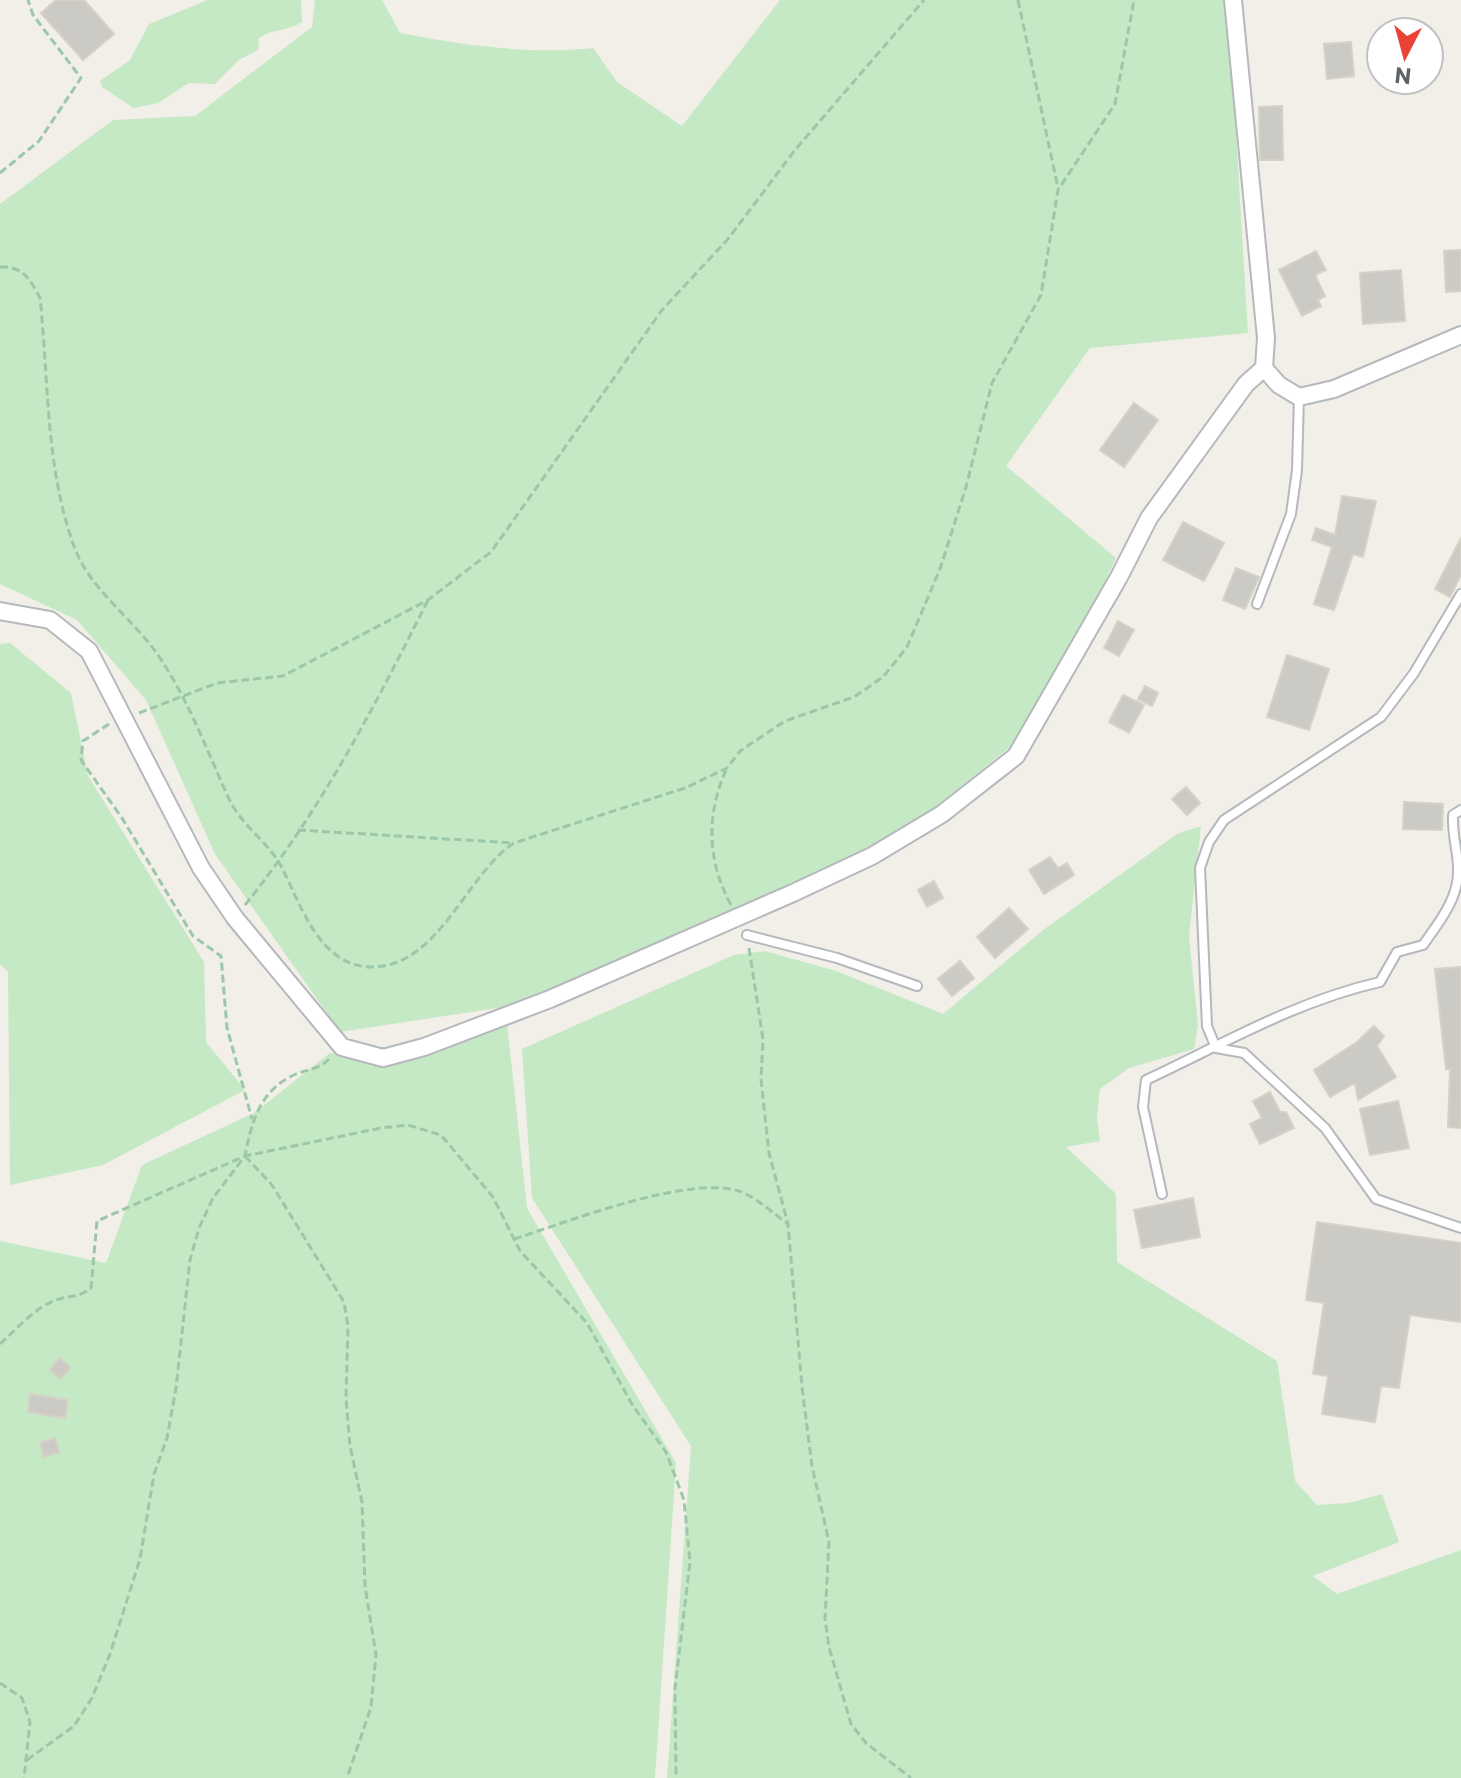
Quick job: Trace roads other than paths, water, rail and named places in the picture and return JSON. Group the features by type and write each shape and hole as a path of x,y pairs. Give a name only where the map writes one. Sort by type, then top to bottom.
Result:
{"street":[{"path":"1233,0 1262,292 1264,368 1279,385 1299,397 1334,389 1461,335"},
{"path":"0,611 50,620 89,651 201,868 235,918 342,1047 383,1058 424,1047 550,999 872,856 942,814 1016,756 1149,518 1246,384 1264,368"}],"lane":[{"path":"1257,604 1291,514 1297,470 1299,397"},
{"path":"1216,1048 1207,1026 1200,906 1200,868 1209,842 1224,820 1381,717 1414,673 1461,594"},
{"path":"1162,1194 1143,1107 1146,1080 1216,1048 1259,1022 1380,982 1397,952 1423,945 1451,905 1458,868 1452,836 1453,815 1461,810"},
{"path":"747,935 837,958 917,986"},
{"path":"1216,1048 1244,1053 1325,1128 1376,1199 1461,1228"}]}
